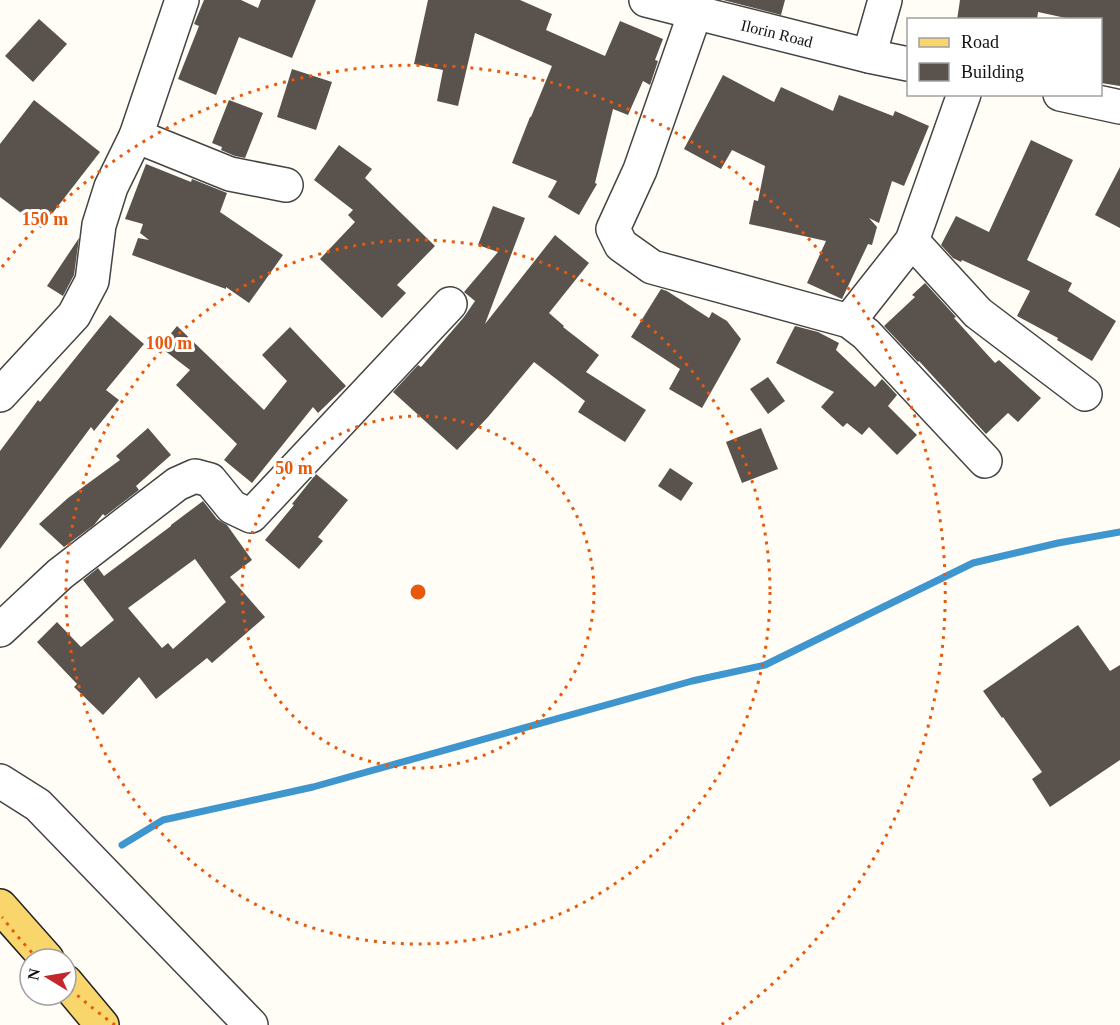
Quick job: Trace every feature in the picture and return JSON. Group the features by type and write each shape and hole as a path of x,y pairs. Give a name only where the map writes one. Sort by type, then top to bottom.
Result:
{"main road":[{"path":"0,906 36,947"},
{"path":"78,996 102,1025"}],"street":[{"path":"0,395 74,315 92,281 99,225 111,187 136,136 182,0"},
{"name":"Ilorin Road","path":"646,0 907,64"},
{"path":"869,56 885,0"},
{"path":"695,13 640,170 613,229 621,246 652,267 849,321 866,334 985,461"},
{"path":"849,321 912,242 963,96"},
{"path":"1070,96 1120,106"},
{"path":"136,136 230,174 286,185"},
{"path":"912,242 978,313 1085,394"},
{"path":"0,630 60,574 177,484 195,476 210,480 232,507 251,516 450,303"},
{"path":"0,781 38,805 251,1025"}],"building":[{"path":"204,0 241,0 258,8 261,0 316,0 292,58 239,37 216,95 178,79 199,26 194,24"},
{"path":"428,0 520,0 552,14 546,30 605,56 620,21 663,39 655,60 658,61 650,85 643,81 628,115 613,109 595,183 597,184 579,215 548,197 557,181 512,163 552,66 475,33 458,106 437,101 443,70 414,64"},
{"path":"723,0 785,0 781,15"},
{"path":"960,0 1120,0 1120,86 1102,83 1102,18 1066,18 1038,12 1037,18 957,18"},
{"path":"39,19 67,44 33,82 5,56"},
{"path":"292,69 332,82 316,130 277,117"},
{"path":"723,75 774,102 781,87 833,111 839,95 893,116 895,111 929,126 904,186 892,181 879,223 869,218 877,227 872,245 868,244 842,299 807,283 826,241 749,224 754,200 758,201 765,166 732,150 721,169 684,149"},
{"path":"34,100 100,152 41,228 0,197 0,144"},
{"path":"229,100 263,113 245,158 221,150 222,147 212,143"},
{"path":"1031,140 1073,160 1027,260 1072,283 1068,291 1116,321 1092,361 1057,340 1058,338 1017,316 1030,291 953,258 941,245 956,216 989,232"},
{"path":"339,145 372,169 365,178 435,246 397,285 406,293 382,318 320,259 355,222 348,215 353,210 314,180"},
{"path":"146,164 227,193 220,212 283,255 249,303 226,287 226,289 132,255 138,238 149,240 140,233 143,224 125,219"},
{"path":"1120,167 1120,228 1095,215"},
{"path":"493,206 525,218 485,324 555,235 589,263 549,313 599,355 586,372 646,410 625,442 578,412 585,401 534,362 457,450 393,392 418,365 421,367 475,301 464,292 498,252 478,245"},
{"path":"79,238 74,275 63,296 47,286"},
{"path":"925,283 995,363 999,360 1041,398 1018,422 1008,413 986,434 884,326 915,297 912,295"},
{"path":"661,289 709,318 712,312 727,321 741,339 702,408 669,389 680,369 631,337"},
{"path":"110,315 144,344 106,390 119,400 94,431 91,427 0,549 0,451 38,400 40,402"},
{"path":"177,326 264,410 287,381 262,355 290,327 346,386 318,413 313,407 252,483 224,460 237,444 176,385 190,370 160,347"},
{"path":"795,326 818,332 839,343 836,350 875,387 882,379 897,395 888,406 917,435 897,455 869,427 862,435 847,423 843,427 821,407 834,392 776,363"},
{"path":"768,377 785,401 768,414 750,389"},
{"path":"148,428 171,455 136,486 139,490 105,516 103,514 94,525 64,547 39,524 68,498 120,460 116,456"},
{"path":"761,428 778,469 742,483 726,442"},
{"path":"670,468 693,483 681,501 658,486"},
{"path":"316,474 348,500 318,537 323,541 299,569 265,540"},
{"path":"203,501 217,519 227,525 252,560 230,577 265,617 212,663 207,658 156,699 139,677 103,715 74,687 77,684 37,642 57,622 81,647 114,620 83,580 98,568 104,576","holes":["195,559 226,602 173,649 168,643 162,648 128,608"]},
{"path":"1078,625 1110,671 1120,665 1120,760 1050,807 1032,779 1042,772 983,691"}],"waterway":[{"path":"122,845 163,820 313,787 692,681 765,665 973,563 1058,543 1120,532"}]}
